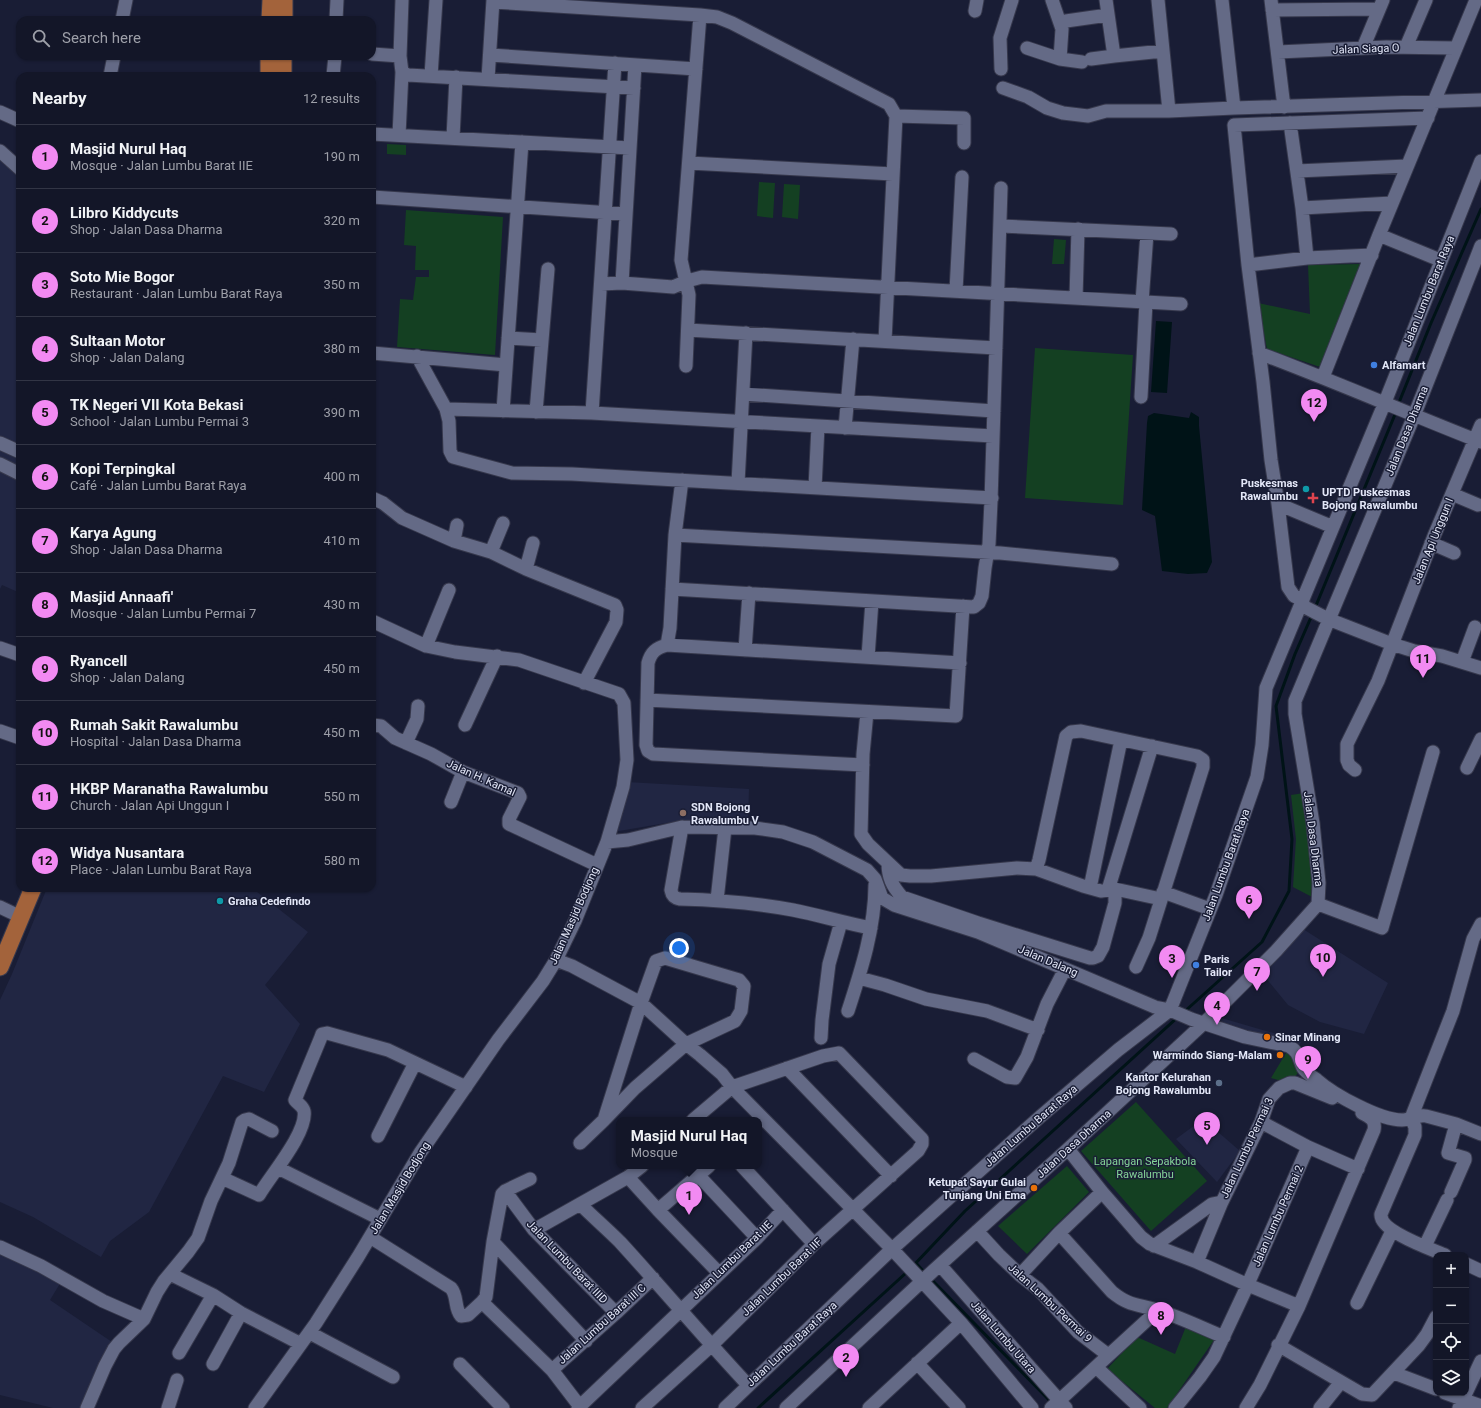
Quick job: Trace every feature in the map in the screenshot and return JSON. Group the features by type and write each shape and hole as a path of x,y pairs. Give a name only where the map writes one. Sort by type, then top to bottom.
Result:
{"main road":[{"path":"270,16 271,0"},
{"path":"284,0 284,16"},
{"path":"269,60 269,72"},
{"path":"283,60 283,72"},
{"path":"0,967 31,892"}],"street":[{"path":"123,16 126,0"},
{"path":"336,16 337,0"},
{"path":"398,135 402,72 400,56 402,0"},
{"path":"431,76 436,0"},
{"path":"1001,69 1000,38 1012,0"},
{"path":"1052,0 1062,29 1060,59"},
{"path":"1106,0 1114,56"},
{"path":"1158,0 1169,111"},
{"path":"1222,0 1234,108"},
{"path":"1406,48 1426,0"},
{"path":"1323,377 1407,166 1476,0"},
{"path":"488,79 493,1 570,3 717,17 732,23 889,104 896,116 885,341"},
{"path":"1284,107 1271,5 1381,4 1363,48"},
{"path":"686,366 690,295 687,281 682,269 681,260 700,15"},
{"path":"1066,21 1108,15"},
{"path":"1027,48 1060,59 1087,61 1114,56 1163,51"},
{"name":"Jalan Siaga O","path":"1278,52 1363,48 1455,48"},
{"path":"376,54 400,56"},
{"path":"490,55 696,69"},
{"path":"111,72 113,60"},
{"path":"334,72 335,60"},
{"path":"592,413 615,63"},
{"path":"622,283 635,65"},
{"path":"402,72 408,75 634,88"},
{"path":"453,138 456,78"},
{"path":"1003,88 1028,97 1047,108 1063,113 1088,116 1106,111 1169,111 1433,103 1481,100"},
{"path":"0,112 16,119"},
{"path":"896,116 964,118 964,143"},
{"path":"1428,118 1234,124 1248,265 1271,460 1288,587 1294,596 1303,604 1327,618 1392,644 1414,651 1442,656 1481,668"},
{"path":"1290,123 1302,208 1307,258"},
{"path":"376,134 630,148"},
{"path":"503,411 522,142"},
{"path":"0,151 16,165"},
{"name":"Jalan Lumbu Barat Raya","path":"725,1408 748,1385 1041,1116 1118,1050 1173,1012 1257,777 1262,745 1266,688 1303,604 1333,527 1388,404 1440,260 1481,160"},
{"path":"689,163 893,174"},
{"path":"1297,171 1407,166"},
{"path":"956,291 962,178"},
{"path":"672,589 974,607 979,603 982,596 992,498 1001,188"},
{"path":"376,197 626,214"},
{"path":"1302,208 1392,203"},
{"path":"1000,226 1171,234"},
{"path":"1076,298 1078,229"},
{"path":"1141,397 1147,233"},
{"path":"1379,235 1440,260"},
{"name":"Jalan Dasa Dharma","path":"786,1408 928,1274 1068,1149 1204,1023 1276,951 1318,904 1320,883 1312,823 1294,714 1295,701 1410,414 1476,271 1481,246"},
{"path":"1248,265 1307,258 1372,255"},
{"path":"536,412 548,269"},
{"path":"601,284 622,283 673,287 702,277 1181,304"},
{"path":"688,330 996,348"},
{"path":"738,483 746,333"},
{"path":"508,338 542,340"},
{"path":"845,428 853,339"},
{"path":"376,353 506,365"},
{"path":"1259,353 1323,377 1478,441"},
{"path":"417,356 446,409 449,421 450,451 453,457 512,473 572,474 992,498"},
{"path":"743,394 994,411"},
{"path":"446,409 592,413 993,436"},
{"name":"Jalan Api Unggun I","path":"1355,770 1349,765 1347,760 1347,744 1378,681 1431,543 1452,494 1478,441 1481,425"},
{"path":"814,488 818,426"},
{"path":"0,442 16,450"},
{"path":"0,464 16,472"},
{"path":"667,645 670,628 675,535 682,480"},
{"path":"1452,494 1478,505"},
{"path":"376,500 402,518 454,541 490,552 526,569 615,605 617,610 616,622 584,683"},
{"path":"1278,504 1333,527"},
{"path":"490,552 503,523"},
{"path":"454,541 457,525"},
{"path":"675,535 987,553 1112,564"},
{"path":"526,569 533,543"},
{"path":"1431,543 1454,553"},
{"path":"426,646 449,590"},
{"path":"745,650 749,593"},
{"path":"868,657 872,601"},
{"path":"648,700 956,716 963,606"},
{"name":"Jalan Masjid Bodjong","path":"255,1408 310,1333 420,1153 512,1021 543,981 556,960 575,921 607,842 625,776 627,760 624,703 619,694 519,660 497,656 455,652 426,646 376,623"},
{"path":"1462,662 1475,627"},
{"path":"863,765 653,754 648,751 646,745 648,663 650,655 658,648 667,645 960,662"},
{"path":"0,648 16,654"},
{"path":"465,725 497,656"},
{"path":"406,743 417,719 418,706"},
{"path":"867,712 863,765 861,834 868,844 901,874 910,876 931,876 1017,868 1036,869 1101,891 1111,889 1162,896 1210,909"},
{"name":"Jalan H. Kamal","path":"376,725 381,726 395,738 431,754 464,772 519,795 520,797 509,819 509,824 597,865"},
{"path":"0,731 16,737"},
{"path":"1036,869 1066,736 1071,732 1081,731 1152,746 1197,756 1203,760 1204,763 1149,938 1136,967"},
{"path":"1090,888 1121,740"},
{"path":"1467,768 1480,744"},
{"path":"888,862 888,875 895,889 902,897 978,924 1094,958 1098,956 1103,947 1115,903 1111,889 1152,746"},
{"path":"1318,904 1382,928 1433,752"},
{"path":"451,802 464,772"},
{"path":"607,842 628,840 682,827 755,828 783,832 813,842 866,870 875,879 875,894 871,928 859,978 848,1011"},
{"path":"682,827 672,890 672,894 675,898 716,900 792,910 871,928"},
{"path":"716,900 725,828"},
{"name":"Jalan Dalang","path":"875,879 882,898 894,906 978,932 1155,1007 1245,1037 1289,1046 1295,1049 1299,1055 1304,1069 1325,1087 1373,1113 1401,1120 1422,1115 1456,1124 1481,1134"},
{"path":"0,907 21,917"},
{"path":"821,1038 829,964 841,922"},
{"path":"1438,1252 1392,1231 1383,1222 1381,1214 1415,1135 1415,1127 1412,1118 1453,1011 1473,939 1481,924"},
{"path":"580,1143 604,1120 635,1088 686,1044 735,1021 741,1012 744,986 739,980 664,958 656,961 641,1003 604,1120"},
{"path":"556,960 572,966 641,1003 722,1074 732,1087 762,1117"},
{"path":"974,1059 1007,1077 1015,1078 1027,1057 1047,1004 1065,969"},
{"path":"859,978 886,985 926,999 987,1011 1038,1030"},
{"path":"222,1178 259,1195 278,1168 294,1142 304,1121 303,1106 295,1100 322,1034 327,1033 379,1047 466,1087"},
{"name":"Jalan Lumbu Barat IIF","path":"642,1408 711,1346 814,1244 854,1210 918,1151 922,1144 922,1139 839,1054 823,1056 788,1068"},
{"path":"378,1136 415,1063"},
{"path":"699,1117 732,1087 788,1068 891,1176"},
{"name":"Jalan Lumbu Permai 3","path":"1197,1262 1221,1204 1261,1122 1269,1099 1279,1088 1290,1083 1295,1083 1343,1103 1374,1121 1374,1130 1358,1169"},
{"path":"762,1117 895,1251 928,1274"},
{"path":"87,1408 104,1366 114,1349 119,1342 144,1319 156,1292 198,1238 211,1201 229,1163 243,1121 248,1120 272,1131"},
{"path":"1246,1408 1260,1385 1278,1345 1299,1306 1358,1169 1261,1122"},
{"path":"1425,1246 1465,1160 1465,1158 1448,1152 1456,1124"},
{"name":"Jalan Lumbu Permai 2","path":"1175,1408 1214,1357 1248,1285 1308,1146"},
{"path":"1068,1149 1102,1192 1141,1237 1154,1246 1197,1262 1299,1306"},
{"path":"278,1168 380,1218"},
{"path":"534,1230 638,1169"},
{"path":"658,1210 706,1169"},
{"path":"745,1169 814,1244"},
{"path":"628,1176 658,1210 719,1273"},
{"path":"699,1176 757,1238"},
{"path":"370,1237 451,1288 456,1296 459,1313 461,1316 468,1315 486,1297 493,1242 501,1198 505,1191 530,1179"},
{"name":"Jalan Lumbu Barat IIID","path":"505,1191 534,1230 616,1313"},
{"path":"1020,1275 1059,1233 1102,1192"},
{"path":"580,1204 653,1278 711,1346 748,1385"},
{"path":"1154,1246 1212,1204 1221,1204"},
{"name":"Jalan Lumbu Barat IIE","path":"579,1407 757,1238 783,1210"},
{"name":"Jalan Lumbu Permai 9","path":"978,1230 999,1255 1020,1275 1038,1289 1078,1332 1108,1355"},
{"path":"1357,1303 1392,1231"},
{"path":"1059,1233 1118,1298 1129,1304 1158,1310 1224,1337"},
{"path":"493,1242 586,1341"},
{"path":"0,1247 41,1266 103,1301 144,1319"},
{"path":"1469,1265 1481,1271"},
{"path":"170,1274 213,1295 241,1313 301,1344"},
{"name":"Jalan Lumbu Utara","path":"928,1274 961,1323 1032,1408"},
{"name":"Jalan Lumbu Utara","path":"928,1274 1058,1405"},
{"name":"Jalan Lumbu Barat III C","path":"552,1370 586,1341 653,1278"},
{"path":"179,1353 213,1295"},
{"path":"482,1302 552,1370 579,1407"},
{"path":"1058,1405 1108,1355 1158,1310"},
{"path":"213,1364 241,1313"},
{"path":"1278,1345 1362,1394 1372,1395 1419,1345 1433,1322"},
{"path":"869,1408 961,1323"},
{"path":"310,1333 393,1377"},
{"path":"1461,1404 1481,1361"},
{"path":"917,1363 958,1408"},
{"path":"460,1364 503,1408"},
{"path":"1096,1367 1140,1408"},
{"path":"1394,1372 1433,1389"},
{"path":"168,1408 177,1380"},
{"path":"1320,1408 1341,1382"},
{"path":"1449,1396 1461,1404 1481,1406"}],"shaded area":[{"path":"0,148 16,165 16,591 2,585 0,589"},
{"path":"1156,321 1172,322 1167,393 1151,392"},
{"path":"1191,412 1199,417 1212,562 1207,573 1188,574 1162,571 1155,516 1142,510 1148,416 1154,413 1189,418"},
{"name":"SDN Bojong Rawalumbu V","path":"627,782 749,789 748,821 684,820 613,832"},
{"path":"45,892 257,892 308,932 265,985 300,1024 264,1092 223,1076 149,1212 110,1241 101,1257 33,1217 0,1202 0,1000"},
{"path":"1303,929 1388,983 1364,1034 1320,1022 1288,1005 1261,972"},
{"path":"1218,1017 1301,1042 1297,1050 1212,1023"},
{"path":"1203,1119 1240,1151 1217,1182 1176,1139"},
{"path":"0,1241 64,1277 50,1300 112,1342 86,1408 53,1408 0,1395"}],"green space":[{"path":"387,144 406,145 406,155 387,154"},
{"path":"759,182 775,183 773,218 757,216"},
{"path":"784,184 800,185 798,219 782,217"},
{"path":"406,210 503,217 495,355 397,347 400,299 413,300 416,277 429,277 429,270 415,270 416,246 404,245"},
{"path":"1054,239 1066,240 1064,264 1052,264"},
{"path":"1362,264 1320,367 1267,349 1258,303 1310,314 1308,265"},
{"path":"1035,348 1133,355 1123,505 1025,498"},
{"path":"1304,793 1314,898 1293,887 1296,839 1291,795"},
{"path":"1289,1048 1301,1068 1293,1080 1285,1082 1271,1078"},
{"name":"Lapangan Sepakbola Rawalumbu","path":"1136,1102 1207,1181 1151,1231 1081,1151"},
{"path":"1067,1166 1089,1192 1027,1254 998,1226"},
{"path":"1187,1324 1216,1337 1167,1408 1155,1408 1107,1369 1137,1337 1175,1354"}],"waterway":[{"path":"1398,405 1431,323 1481,209"},
{"path":"1315,608 1396,412"},
{"path":"1184,1012 1262,942 1289,891 1292,839 1276,706 1295,654 1312,615"},
{"path":"913,1266 965,1211 1178,1017"},
{"path":"916,1263 925,1273"},
{"path":"758,1408 907,1272"},
{"path":"931,1279 1051,1402"}],"place":[{"name":"Alfamart","path":"1374,365"},
{"name":"Widya Nusantara","path":"1314,422"},
{"name":"Puskesmas Rawalumbu","path":"1306,489"},
{"name":"UPTD Puskesmas Bojong Rawalumbu","path":"1313,498"},
{"name":"HKBP Maranatha Rawalumbu","path":"1423,678"},
{"name":"SDN Bojong Rawalumbu V","path":"683,813"},
{"name":"Graha Cedefindo","path":"220,901"},
{"name":"Kopi Terpingkal","path":"1249,919"},
{"name":"Paris Tailor","path":"1196,965"},
{"name":"Rumah Sakit Rawalumbu","path":"1323,977"},
{"name":"Soto Mie Bogor","path":"1172,978"},
{"name":"Karya Agung","path":"1257,991"},
{"name":"Sultaan Motor","path":"1217,1025"},
{"name":"Sinar Minang","path":"1267,1037"},
{"name":"Warmindo Siang-Malam","path":"1280,1055"},
{"name":"Ryancell","path":"1308,1079"},
{"name":"Kantor Kelurahan Bojong Rawalumbu","path":"1219,1083"},
{"name":"TK Negeri VII Kota Bekasi","path":"1207,1145"},
{"name":"Ketupat Sayur Gulai Tunjang Uni Ema","path":"1034,1188"},
{"name":"Masjid Nurul Haq","path":"689,1215"},
{"name":"Masjid Annaafi'","path":"1161,1335"},
{"name":"Lilbro Kiddycuts","path":"846,1377"}]}
